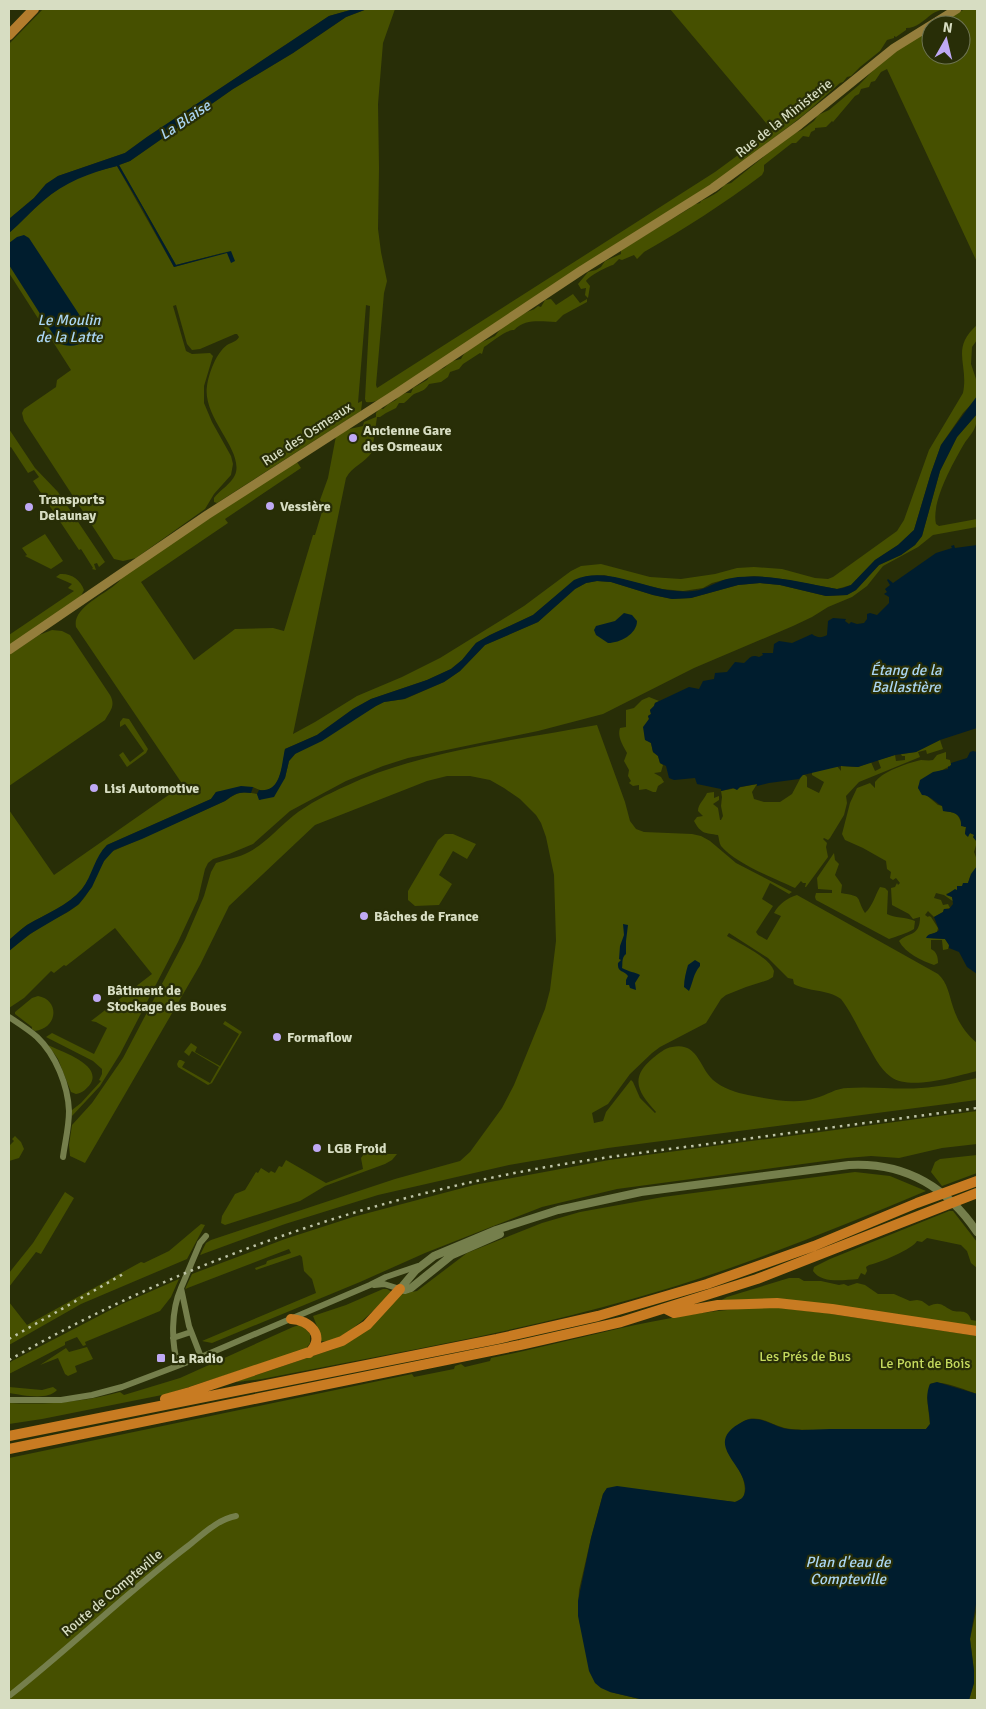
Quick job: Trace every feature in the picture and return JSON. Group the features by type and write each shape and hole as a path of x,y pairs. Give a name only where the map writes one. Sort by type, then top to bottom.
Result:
{"highway":[{"path":"9,1436 497,1339 598,1316 707,1284 814,1246 917,1203 977,1181"},
{"path":"9,1448 529,1343 612,1324 757,1279 976,1193"},
{"path":"40,1430 190,1392 342,1341 358,1331 375,1316 400,1289"},
{"path":"665,1309 674,1313 718,1305 777,1303 832,1309 977,1331"},
{"path":"291,1319 306,1322 315,1331 315,1346 308,1353"}],"main road":[{"path":"9,34 34,9"},
{"name":"Rue de la Ministerie","path":"624,244 734,174 832,99 894,48 957,9"},
{"name":"Rue des Osmeaux","path":"9,650 214,510 624,244"}],"street":[{"path":"9,1017 39,1039 51,1055 58,1069 66,1090 69,1110 63,1157"},
{"path":"9,1400 45,1401 92,1395 122,1387 291,1319 382,1278 422,1265 440,1254 496,1230 550,1212 642,1192 790,1172 868,1164 900,1170 921,1179 950,1201 977,1232"},
{"path":"370,1285 384,1284 405,1290 411,1288 458,1252 550,1212"},
{"path":"178,1366 173,1348 175,1303 200,1244 206,1236"},
{"path":"400,1289 422,1265"},
{"path":"181,1288 191,1332 200,1357"},
{"path":"173,1338 191,1332"},
{"name":"Route de Compteville","path":"9,1696 149,1577 221,1521 236,1516"}],"green space":[{"path":"43,9 354,9 329,16 125,153 58,176 46,184 34,198 9,219 9,44"},
{"path":"367,9 395,9 383,43 378,104 378,229 387,281 384,293 377,388 715,172 772,130 670,9 943,9 931,15 921,15 921,22 906,28 896,37 894,36 894,38 887,40 880,51 851,76 847,77 805,114 721,179 393,392 377,401 370,402 366,402 365,399 370,306 366,305 358,403 362,401 361,411 217,503 214,502 214,498 233,478 236,466 234,455 211,410 207,398 207,386 216,358 227,345 239,337 235,334 200,349 192,350 187,344 176,305 173,306 186,351 192,354 210,353 213,356 204,386 204,403 231,456 233,464 231,475 214,494 205,509 136,558 123,561 114,559 24,421 22,413 24,409 56,387 57,380 71,370 9,273 9,233 60,188 85,175 117,166 174,267 230,251 176,265 119,165 130,161 233,89 293,53 346,17"},
{"path":"965,9 977,9 977,262 887,69 881,72 875,81 871,82 869,87 861,89 859,94 855,96 833,122 826,127 815,128 809,137 803,136 796,143 792,143 764,165 762,175 733,196 690,225 644,252 637,259 634,255 622,260 619,259 613,265 591,277 586,281 590,286 588,298 585,295 586,288 581,289 578,284 588,272 596,270 605,261 621,254 621,250 690,208 691,205 700,203 717,193 724,185 731,183 792,134 802,130 814,121 818,115 829,110 859,85 885,58 921,35 921,65 971,65 971,15 954,15"},
{"path":"573,294 580,303 587,299 587,302 563,315 556,322 529,322 503,334 484,347 482,354 480,353 463,364 459,369 450,372 448,377 441,382 429,384 404,403 399,403 396,408 377,417 372,452 346,478 293,734 357,696 440,658 524,606 571,571 581,566 601,564 650,577 681,579 715,574 737,568 754,567 782,569 815,578 828,579 833,577 897,531 904,520 929,450 963,393 962,349 969,334 977,325 977,340 972,347 971,364 977,382 977,398 963,413 941,445 914,530 898,545 875,560 851,585 837,589 754,576 727,579 712,583 703,588 683,591 662,589 604,575 588,576 574,581 533,615 476,643 462,660 451,669 427,680 371,699 353,709 317,735 285,749 278,780 269,790 253,787 216,792 211,799 107,845 86,884 76,895 63,905 27,925 9,940 9,810 54,875 183,785 76,627 76,620 84,608 111,588 124,575 297,462 301,468 225,519 228,523 141,582 194,660 235,629 273,628 284,631 324,505 320,500 328,478 336,436 345,430 363,426 364,422 376,417 376,413 380,408 383,409 399,396 411,393 413,388 427,380 432,373 444,368 452,361 461,359 467,351 495,336 501,328 513,319 538,306 541,307 545,300 551,299 556,305"},
{"path":"977,414 974,430 959,452 944,483 935,515 936,524 939,526 977,519 977,527 933,535 918,547 883,566 867,586 852,597 828,607 793,626 694,668 603,714 538,731 408,758 383,766 346,781 290,811 253,844 213,859 205,869 198,899 178,942 120,1054 100,1086 72,1116 72,1110 101,1081 99,1080 102,1069 93,1061 46,1037 52,1033 94,1054 107,1028 91,1021 152,974 115,928 66,966 64,965 54,973 51,971 24,998 9,1008 9,951 37,929 78,905 88,893 111,852 225,801 236,794 257,794 260,800 285,778 289,761 296,753 384,702 405,699 444,682 460,671 485,645 538,622 575,589 586,583 597,581 611,582 672,599 691,598 738,585 760,583 780,585 826,596 847,595 856,590 879,565 901,555 915,545 922,536 940,471 957,437"},
{"path":"9,429 35,468 58,492 105,562 99,567 97,563 94,564 96,570 92,569 81,549 79,550 33,481 39,477 34,470 28,473 11,447 9,448"},
{"path":"45,534 63,561 51,569 25,556 27,555 22,548"},
{"path":"60,574 72,576 78,580 84,590 81,596 9,646 9,635 74,591 68,588 72,584 56,577"},
{"path":"52,630 62,631 70,635 110,695 112,708 105,720 9,786 9,655 39,635"},
{"path":"649,697 659,701 650,710 651,714 648,716 649,719 644,727 645,739 651,743 653,752 658,756 660,763 663,765 661,772 654,773 661,777 664,782 658,786 656,792 646,789 639,790 639,785 633,786 629,783 631,781 628,776 629,770 624,761 627,753 619,735 620,728 626,727 626,710 634,708 642,700"},
{"path":"123,718 129,719 148,749 146,753 127,767 119,755 123,752 130,762 144,751 125,724 120,727 120,722"},
{"path":"597,725 630,821 636,829 644,832 701,836 710,841 736,863 792,892 789,894 770,883 762,899 773,906 756,932 767,940 781,916 774,913 778,907 797,895 938,974 946,985 955,1012 965,1031 977,1043 977,1071 921,1083 899,1081 891,1077 877,1061 841,999 794,984 793,979 788,978 768,958 729,933 727,936 754,951 771,966 774,971 773,977 726,995 721,999 706,1023 652,1053 630,1074 608,1104 592,1113 594,1123 603,1121 606,1112 631,1080 640,1098 655,1113 641,1091 639,1079 641,1072 662,1051 681,1046 693,1052 708,1075 721,1085 739,1093 765,1098 799,1101 816,1098 844,1088 921,1088 977,1078 977,1100 608,1148 509,1165 378,1195 285,1224 200,1255 206,1243 211,1240 395,1179 460,1161 470,1152 502,1108 514,1085 545,1009 550,990 556,941 554,875 546,837 536,815 520,799 504,788 490,780 470,776 447,776 427,781 315,825 229,906 200,965 85,1163 70,1156 69,1145 72,1125 92,1103 123,1058 185,940 216,863 249,852 305,807 332,792 375,774 437,755"},
{"path":"940,740 943,749 927,754 926,750 918,752 920,757 859,782 846,796 847,803 844,815 830,838 828,840 823,839 827,843 828,857 806,887 806,883 801,881 795,888 745,864 721,846 718,835 704,832 694,821 697,817 703,816 698,809 707,793 714,792 714,798 719,796 719,800 713,804 718,808 721,820 723,816 721,791 757,784 752,792 754,799 764,802 780,802 792,794 802,775 805,775 807,777 807,787 819,793 824,782 812,775 812,772 837,766 841,771 841,766 858,767 871,762 875,771 881,768 878,760 895,755 896,761 905,760 905,756 901,754 916,752"},
{"path":"946,752 946,759 950,760 951,765 923,780 918,788 938,805 943,806 943,811 957,814 964,827 966,827 965,833 967,836 970,833 976,835 973,837 977,842 974,852 977,866 968,883 958,886 957,890 946,894 952,897 954,902 944,895 936,893 934,898 941,900 943,905 948,904 950,908 944,909 943,912 934,917 928,911 925,915 931,917 938,928 937,932 929,935 930,938 945,939 949,945 948,949 943,950 942,940 931,940 931,949 936,953 938,959 938,963 934,965 910,953 899,941 916,931 920,917 913,919 909,914 892,905 891,888 900,883 896,878 893,880 890,878 891,872 887,869 886,861 845,840 842,834 850,803 857,788 870,783 875,788 875,782 884,774 916,761 933,760 937,755"},
{"path":"445,834 453,834 476,844 467,859 453,851 439,875 452,884 439,905 415,906 408,900 408,891 438,840"},
{"path":"834,853 835,860 839,864 835,875 842,885 841,893 858,898 865,913 872,904 880,887 885,888 888,891 887,914 915,921 914,929 889,939 816,900 816,893 832,893 832,890 818,889 817,878"},
{"path":"38,996 50,1003 53,1008 53,1014 52,1020 48,1025 43,1029 35,1031 15,1012 32,998"},
{"path":"225,1021 242,1032 212,1083 208,1085 178,1067 177,1064 179,1060 185,1062 182,1067 210,1083 219,1067 192,1051 189,1056 184,1052 191,1043 197,1047 195,1052 220,1066 239,1034 223,1024"},
{"path":"48,1045 85,1064 93,1076 91,1083 86,1089 76,1094 71,1092 58,1059"},
{"path":"977,1111 977,1144 942,1148 899,1158 871,1156 847,1158 617,1189 542,1207 425,1253 212,1343 202,1341 316,1293 312,1279 304,1271 302,1257 300,1255 256,1270 255,1268 266,1264 267,1261 291,1253 289,1249 185,1289 192,1274 285,1239 353,1217 474,1185 609,1160"},
{"path":"15,1136 21,1142 24,1149 19,1158 9,1161 9,1146 14,1141 12,1139"},
{"path":"371,1144 387,1154 397,1154 385,1164 325,1186 300,1201 225,1225 221,1223 222,1216 235,1194 245,1190 256,1172 258,1173 261,1168 269,1173 271,1171 275,1173 286,1160 326,1183 363,1169 361,1158"},
{"path":"977,1155 977,1173 942,1186 931,1172 935,1162 940,1159"},
{"path":"855,1172 890,1176 926,1191 744,1263 632,1299 540,1323 448,1343 262,1379 235,1382 334,1349 354,1339 400,1294 417,1291 467,1253 542,1223 580,1212 663,1197"},
{"path":"65,1192 74,1198 41,1254 36,1252 9,1287 9,1273 33,1243"},
{"path":"953,1211 977,1242 977,1268 971,1263 967,1251 961,1245 927,1238 922,1242 917,1241 909,1248 880,1262 869,1265 866,1267 865,1275 861,1273 858,1279 828,1280 813,1271 814,1267 830,1259"},
{"path":"201,1224 205,1225 187,1259 81,1304 9,1345 9,1302 27,1325 141,1262 144,1263 169,1251"},
{"path":"789,1278 848,1286 857,1283 865,1285 878,1294 894,1294 910,1301 922,1301 929,1306 941,1304 954,1311 965,1312 971,1320 977,1321 977,1328 720,1301 727,1297"},
{"path":"179,1279 171,1297 160,1311 85,1342 86,1345 83,1346 77,1337 65,1342 65,1345 9,1374 9,1363 12,1361 122,1304"},
{"path":"383,1289 392,1292 359,1324 339,1337 329,1341 321,1341 313,1316 346,1305"},
{"path":"771,1307 825,1313 977,1336 977,1394 946,1384 930,1384 927,1398 930,1424 926,1429 808,1430 785,1428 757,1419 746,1420 735,1429 727,1451 741,1473 745,1485 743,1498 735,1502 607,1488 603,1494 579,1590 578,1609 580,1624 610,1692 644,1700 9,1700 9,1458 412,1374 414,1377 454,1369 455,1366 461,1364 465,1367 490,1361 491,1358 665,1319 736,1309"},
{"path":"299,1325 304,1327 310,1334 310,1343 306,1349 167,1394 9,1424 9,1403 65,1402 120,1392 124,1395 180,1378"},
{"path":"87,1347 93,1359 75,1366 77,1372 68,1376 65,1374 58,1358 40,1365 66,1348 69,1352"},
{"path":"9,1387 42,1390 53,1387 57,1390 47,1395 34,1396 9,1393"},
{"path":"977,1557 977,1700 969,1700 974,1683 970,1639 976,1612"}],"water":[{"name":"La Blaise","path":"354,9 367,9 346,17 293,53 233,89 130,161 119,165 176,265 231,251 235,261 231,263 227,253 174,267 117,166 87,175 60,188 9,233 9,219 34,198 46,184 58,176 125,153 329,16"},
{"name":"Le Moulin de la Latte","path":"24,235 29,238 90,331 89,336 82,343 68,346 58,342 9,265 9,243 17,237"},
{"path":"977,396 977,414 957,437 940,471 922,536 915,545 901,555 879,565 856,590 847,595 826,596 780,585 760,583 738,585 691,598 672,599 611,582 597,581 586,583 575,589 538,622 485,645 460,671 444,682 404,699 384,702 322,741 295,754 289,761 285,778 274,797 259,800 257,794 259,790 267,790 276,783 281,770 285,749 317,735 353,709 371,699 427,680 451,669 462,660 476,643 533,615 574,580 585,576 608,576 655,588 684,591 698,590 723,580 750,576 788,580 837,589 851,585 875,560 898,545 914,530 941,445"},
{"name":"Étang de la Ballastière","path":"954,545 955,548 977,545 977,728 940,740 916,752 895,755 858,767 841,766 803,775 799,779 740,787 737,790 733,788 721,791 721,789 697,784 695,778 674,780 669,778 666,766 660,763 658,756 653,752 651,743 645,740 643,727 649,719 650,710 655,703 689,687 699,689 703,681 714,679 715,673 727,672 735,662 744,663 752,656 759,657 763,655 762,653 773,653 774,644 779,641 792,643 812,634 818,637 825,636 827,635 828,621 833,618 846,619 845,621 849,624 851,622 857,624 864,623 867,619 867,614 877,615 889,603 889,597 884,594 887,592 885,589 890,585 888,579 893,583 936,553 952,548 951,546"},
{"path":"624,613 632,615 637,621 631,634 618,641 608,643 596,635 594,630 596,626 615,621"},
{"path":"970,752 977,752 977,842 973,837 974,835 970,833 968,837 965,834 966,827 961,826 959,816 943,811 942,806 922,795 918,788 920,780 933,772 948,769 951,763 967,758"},
{"path":"241,786 253,787 251,793 243,792 237,794 142,839 114,850 104,861 92,887 79,904 30,934 9,951 9,940 27,925 63,905 82,889 99,855 107,845 211,799 216,792"},
{"path":"977,866 977,974 967,967 959,952 949,948 945,939 926,938 928,935 939,930 934,917 943,912 944,909 949,909 953,904 952,897 946,895 955,889 957,890 957,886 968,883 971,874"},
{"path":"623,924 628,925 626,954 623,959 622,968 640,975 635,983 636,990 626,985 628,976 618,966 621,960 619,959 620,946 624,935"},
{"path":"695,960 700,963 700,966 694,975 689,991 684,987 685,976 688,965"},
{"name":"Plan d'eau de Compteville","path":"937,1382 977,1394 976,1604 970,1639 974,1683 969,1700 644,1700 610,1692 595,1683 589,1671 578,1616 578,1601 591,1538 603,1494 607,1488 617,1486 735,1502 744,1495 745,1482 725,1447 725,1438 731,1430 744,1421 756,1419 782,1428 798,1430 926,1429 930,1424 927,1399 928,1389 930,1384"}],"railway":[{"path":"9,1360 128,1298 190,1271 315,1225 379,1205 444,1188 587,1160 977,1108"},
{"path":"9,1339 125,1273"}],"place":[{"name":"Ancienne Gare des Osmeaux","path":"353,438"},
{"name":"Vessière","path":"270,506"},
{"name":"Transports Delaunay","path":"29,507"},
{"name":"Lisi Automotive","path":"94,788"},
{"name":"Bâches de France","path":"364,916"},
{"name":"Bâtiment de Stockage des Boues","path":"97,998"},
{"name":"Formaflow","path":"277,1037"},
{"name":"LGB Froid","path":"317,1148"},
{"name":"La Radio","path":"161,1358"}],"park label":[{"name":"Les Prés de Bus","path":"805,1356"},
{"name":"Le Pont de Bois","path":"925,1363"}]}
